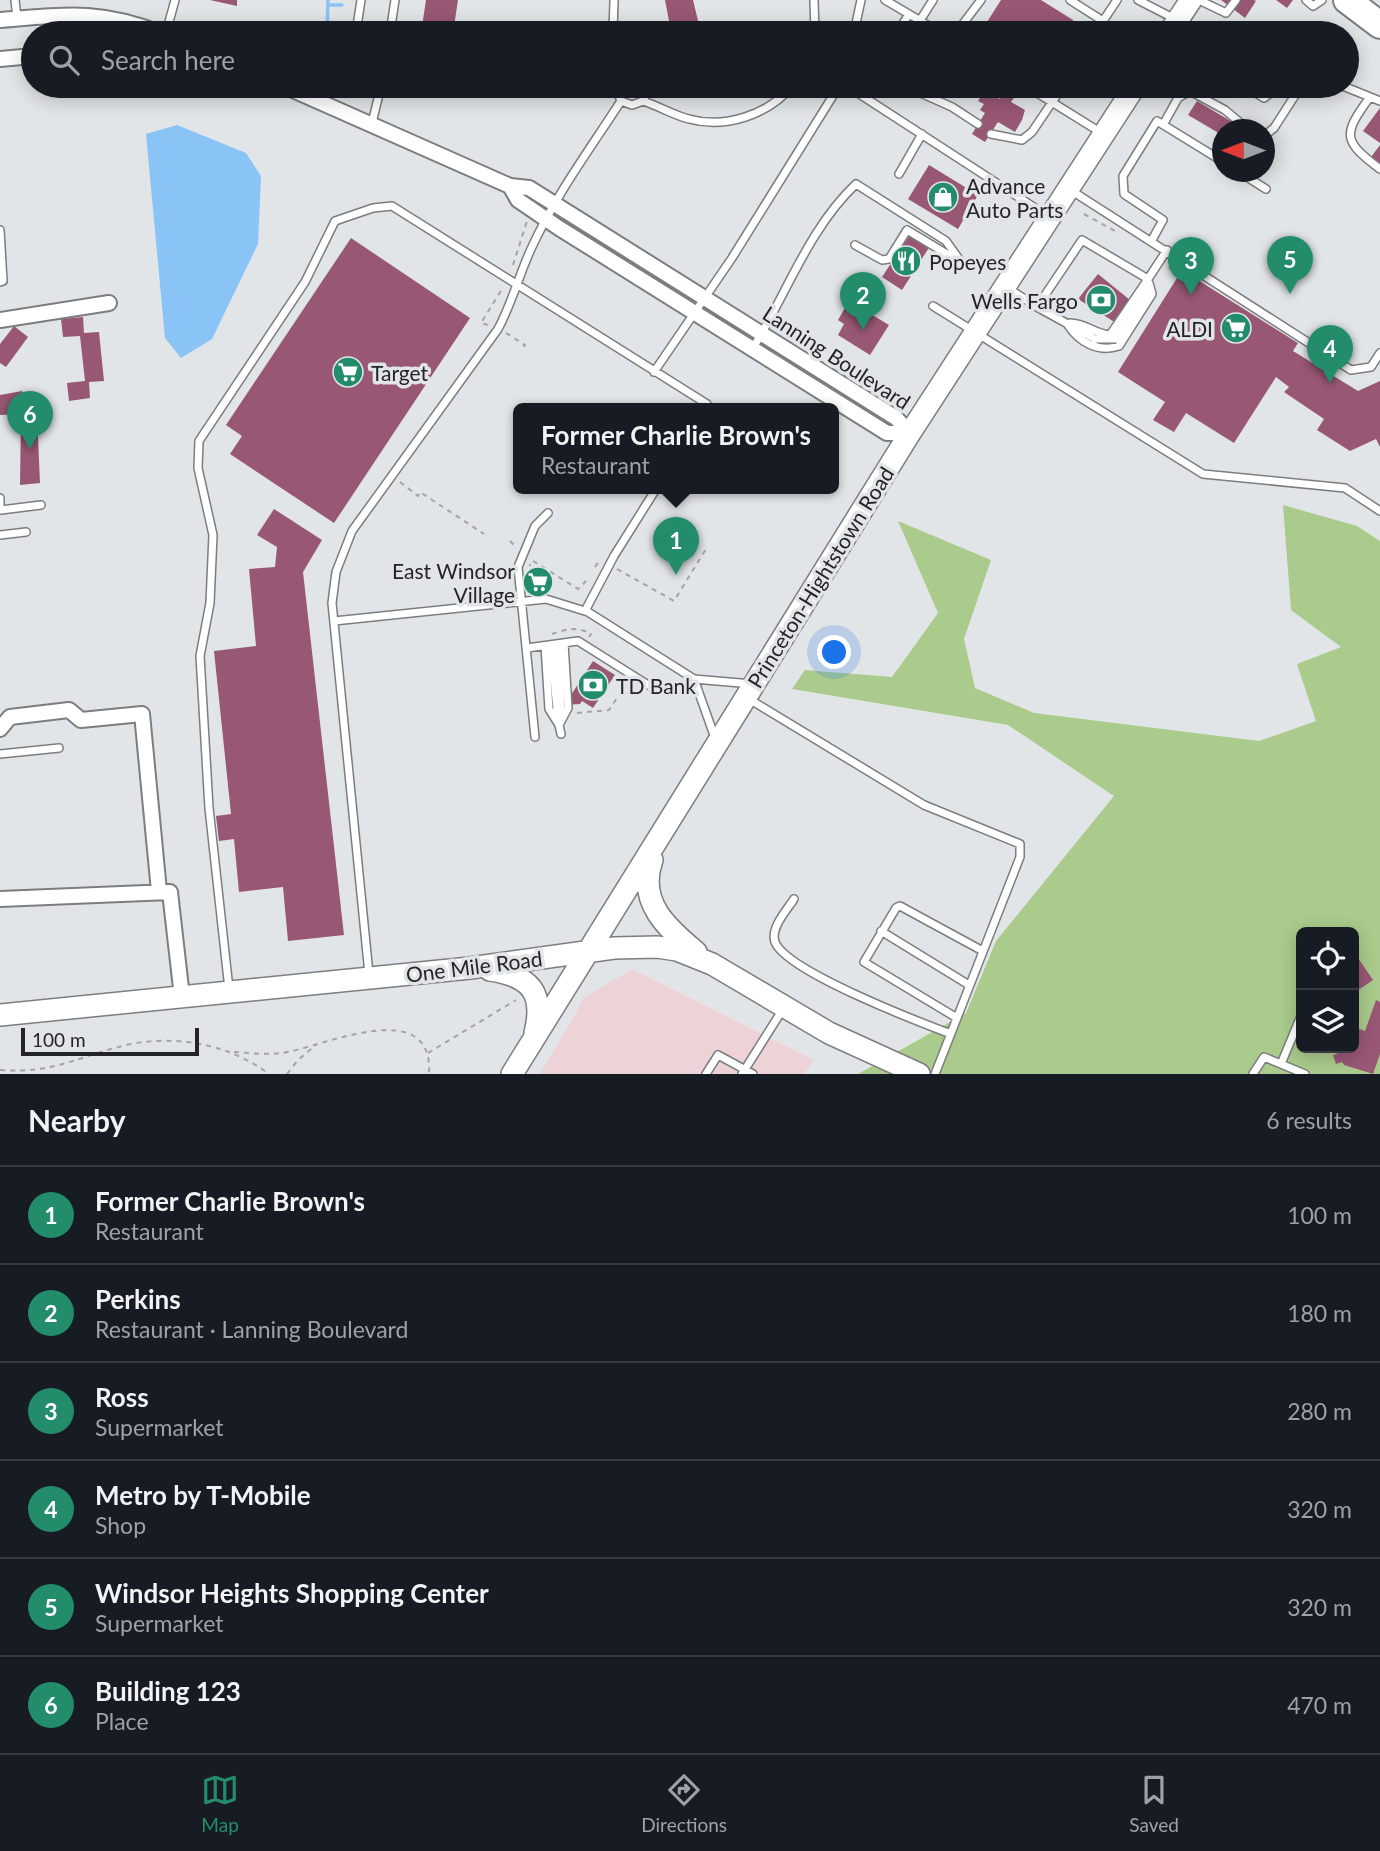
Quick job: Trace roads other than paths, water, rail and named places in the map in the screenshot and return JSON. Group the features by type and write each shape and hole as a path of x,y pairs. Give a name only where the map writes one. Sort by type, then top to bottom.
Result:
{"highway":[{"path":"1348,0 1380,25"}],"main road":[{"path":"1177,21 1191,0"},
{"name":"Princeton-Hightstown Road","path":"512,1074 910,433 1127,98"},
{"path":"659,841 648,879 652,905 667,929 712,964"},
{"name":"One Mile Road","path":"0,1015 657,947 677,950 712,964 870,1054 919,1074"},
{"path":"470,968 520,977 532,989 538,1002 532,1043"}],"street":[{"path":"0,20 94,14 128,21"},
{"path":"0,60 21,58"},
{"name":"Lanning Boulevard","path":"313,98 510,186 529,188 896,418 910,433"},
{"name":"Lanning Boulevard","path":"510,186 517,200 887,433 910,433"},
{"path":"0,320 109,303"},
{"path":"0,729 10,717 69,710 81,720 142,714 164,892 182,997"},
{"path":"0,898 164,892"}],"lane":[{"path":"15,0 17,19"},
{"path":"169,21 175,0"},
{"path":"358,21 361,0"},
{"path":"392,21 395,0"},
{"path":"613,21 614,0"},
{"path":"814,0 815,21"},
{"path":"857,21 861,0"},
{"path":"885,0 920,21 933,0"},
{"path":"966,21 981,0"},
{"path":"1070,0 1103,21 1117,0"},
{"path":"1199,0 1226,13 1236,0"},
{"path":"1306,0 1313,6 1322,0"},
{"path":"1142,1 1166,21"},
{"path":"905,21 909,14"},
{"path":"1359,93 1380,101"},
{"path":"1370,97 1351,123 1349,135 1354,150 1380,169"},
{"path":"372,123 378,98"},
{"path":"620,98 632,105 643,101 692,120 726,122 760,112 777,98"},
{"path":"654,372 732,258 832,98"},
{"path":"866,98 1049,217"},
{"path":"932,98 978,124"},
{"path":"1045,98 1104,134"},
{"path":"991,134 1022,140 1032,132 1055,98"},
{"path":"1163,125 1178,98"},
{"path":"1203,98 1237,119"},
{"path":"1275,126 1291,100 1289,98"},
{"path":"369,978 334,621 336,572 352,531 498,329 518,286 530,249 555,203 621,101"},
{"path":"1152,240 1163,220 1124,194 1123,176 1157,121 1212,154"},
{"path":"899,174 922,134"},
{"path":"1255,182 1266,189"},
{"path":"753,348 839,199 856,184 946,241 961,262 907,230 889,258 882,260 855,245"},
{"path":"1068,189 1152,240 1351,370 1370,367 1380,353"},
{"path":"230,992 209,808 200,656 210,603 213,535 198,468 199,440 305,282 335,221 373,208 392,206 705,403"},
{"path":"0,230 3,281 0,282"},
{"path":"1037,307 1082,240 1148,279"},
{"path":"1005,287 1095,338 1116,338 1147,291 1148,279 1167,250"},
{"path":"933,306 1203,474 1345,488 1380,511"},
{"path":"585,611 653,494"},
{"path":"0,498 1,510 41,505"},
{"path":"535,737 518,567 535,526 548,513"},
{"path":"0,535 26,532"},
{"path":"334,621 547,599 585,611 694,679 749,690 924,805 1020,844 1020,857 981,950 935,1074"},
{"path":"527,648 578,641 648,685"},
{"path":"555,644 568,708 559,725"},
{"path":"555,644 561,734"},
{"path":"694,679 707,709 716,743"},
{"path":"0,754 60,748"},
{"path":"794,899 775,931 775,942 783,953 892,1012 951,1034"},
{"path":"957,1018 864,962 896,908 900,906 981,950"},
{"path":"881,932 969,985"},
{"path":"743,1072 784,1007"},
{"path":"1281,1064 1296,1028"},
{"path":"706,1074 718,1055 743,1072 753,1074"},
{"path":"1253,1074 1264,1057 1305,1074"}],"water":[{"path":"177,125 246,153 261,176 258,244 212,339 181,358 165,338 146,134"}],"waterway":[{"path":"327,21 328,0"},
{"path":"329,5 342,5"}],"place":[{"name":"Advance Auto Parts","path":"943,197"},
{"name":"Popeyes","path":"906,261"},
{"name":"Windsor Heights Shopping Center","path":"1290,294"},
{"name":"Ross","path":"1191,295"},
{"name":"Wells Fargo","path":"1101,300"},
{"name":"ALDI","path":"1236,328"},
{"name":"Perkins","path":"863,330"},
{"name":"Target","path":"348,372"},
{"name":"Metro by T-Mobile","path":"1330,383"},
{"name":"Building 123","path":"30,449"},
{"name":"Former Charlie Brown's","path":"676,575"},
{"name":"East Windsor Village","path":"538,582"},
{"name":"TD Bank","path":"593,685"}]}
